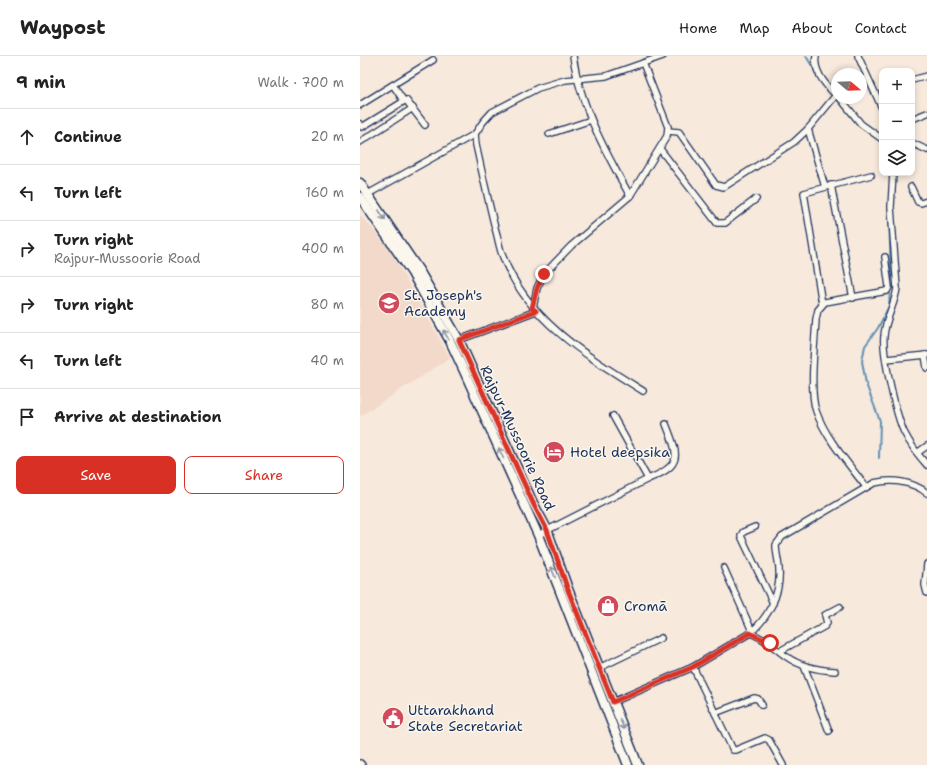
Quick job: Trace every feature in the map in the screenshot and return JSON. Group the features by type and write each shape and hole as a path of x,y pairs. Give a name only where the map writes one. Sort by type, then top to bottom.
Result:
{"main road":[{"name":"Rajpur-Mussoorie Road","path":"360,183 364,195 412,273 450,341 538,534 628,765"},
{"name":"Rajpur-Mussoorie Road","path":"364,195 424,279 459,340 533,503 547,530 568,590 638,765"}],"street":[{"path":"573,56 591,120 630,196"},
{"path":"364,195 475,134 492,112 538,88 578,78 606,76 663,56"},
{"path":"816,56 815,61 818,71 831,90"},
{"path":"858,56 879,96"},
{"path":"360,105 433,60"},
{"path":"534,310 540,281 554,262 630,196 660,149 668,131 643,63"},
{"path":"915,79 927,76"},
{"path":"393,85 403,100 408,101 425,125"},
{"path":"368,136 361,126 403,100"},
{"path":"668,131 675,131 681,134 716,185 720,187 728,186 786,148 808,129 831,103"},
{"path":"842,104 861,124 879,137"},
{"path":"360,142 413,108"},
{"path":"915,118 927,113"},
{"path":"549,134 591,120"},
{"path":"808,129 825,186"},
{"path":"475,134 476,145 503,257 534,310 557,332 586,355 643,391"},
{"path":"915,144 927,149"},
{"path":"660,149 717,223 724,224 756,199"},
{"path":"866,487 827,434 814,403 816,319 822,304 803,195 805,192 825,186 871,175"},
{"path":"893,176 891,207 897,288 896,298 884,335 886,359 900,420 907,438 927,465"},
{"path":"831,185 853,298"},
{"path":"910,187 918,202 921,203 927,201"},
{"path":"822,304 887,291 888,287 885,257"},
{"path":"459,340 534,310"},
{"path":"886,359 926,355 927,368"},
{"path":"613,416 648,479"},
{"path":"538,534 663,473 671,467 676,457 676,450 666,424"},
{"path":"917,453 927,446"},
{"path":"613,702 693,667 751,632 764,620 773,603 779,580 776,550 779,540 874,483 893,480 916,486 927,493"},
{"path":"755,527 743,532 741,536 773,603"},
{"path":"927,564 925,585 927,593"},
{"path":"724,568 751,632 766,639 792,661 804,666 821,670 835,671"},
{"path":"780,651 825,626 827,623 826,615 840,607"},
{"path":"599,668 661,638"},
{"path":"804,666 829,732"},
{"path":"693,667 733,750 765,738 769,740 783,765"},
{"path":"715,713 754,698 758,699 762,705"}],"shaded area":[{"name":"St. Joseph's Academy","path":"360,215 388,247 450,358 360,416"}],"waterway":[{"path":"806,56 815,71"},
{"path":"841,104 855,121"},
{"path":"889,213 891,279"},
{"path":"879,458 880,421 866,384 862,361 865,346 878,328 889,306 890,289"}],"place":[{"name":"St. Joseph's Academy","path":"389,303"},
{"name":"Hotel deepsika","path":"554,452"},
{"name":"Cromā","path":"608,606"},
{"name":"Uttarakhand State Secretariat","path":"393,718"}],"route":[{"path":"544,274 537,288 532,308 536,311 459,340 533,503 547,530 568,590 613,702 693,667 750,633 766,639 770,643"}]}
